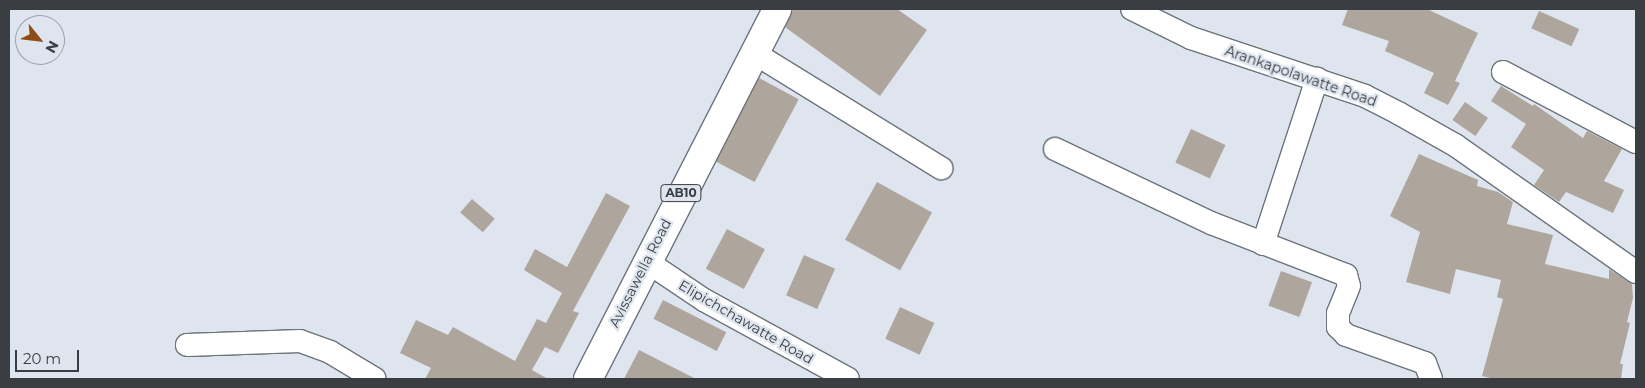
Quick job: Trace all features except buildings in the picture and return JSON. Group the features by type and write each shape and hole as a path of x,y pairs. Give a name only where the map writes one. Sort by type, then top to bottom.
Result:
{"main road":[{"name":"Avissawella Road","path":"588,379 646,261 777,9"}],"street":[{"name":"Arankapolawatte Road","path":"1132,9 1191,38 1365,96 1455,145 1636,272"},
{"path":"754,53 941,168"},
{"path":"1503,72 1636,142"},
{"path":"1263,244 1317,79"},
{"path":"1055,149 1211,223 1346,275 1350,286 1338,313 1338,327 1346,335 1425,363 1432,374 1431,379"},
{"name":"Elipichchawatte Road","path":"646,261 704,300 848,379"},
{"path":"186,345 300,341 330,352 375,379"}]}
